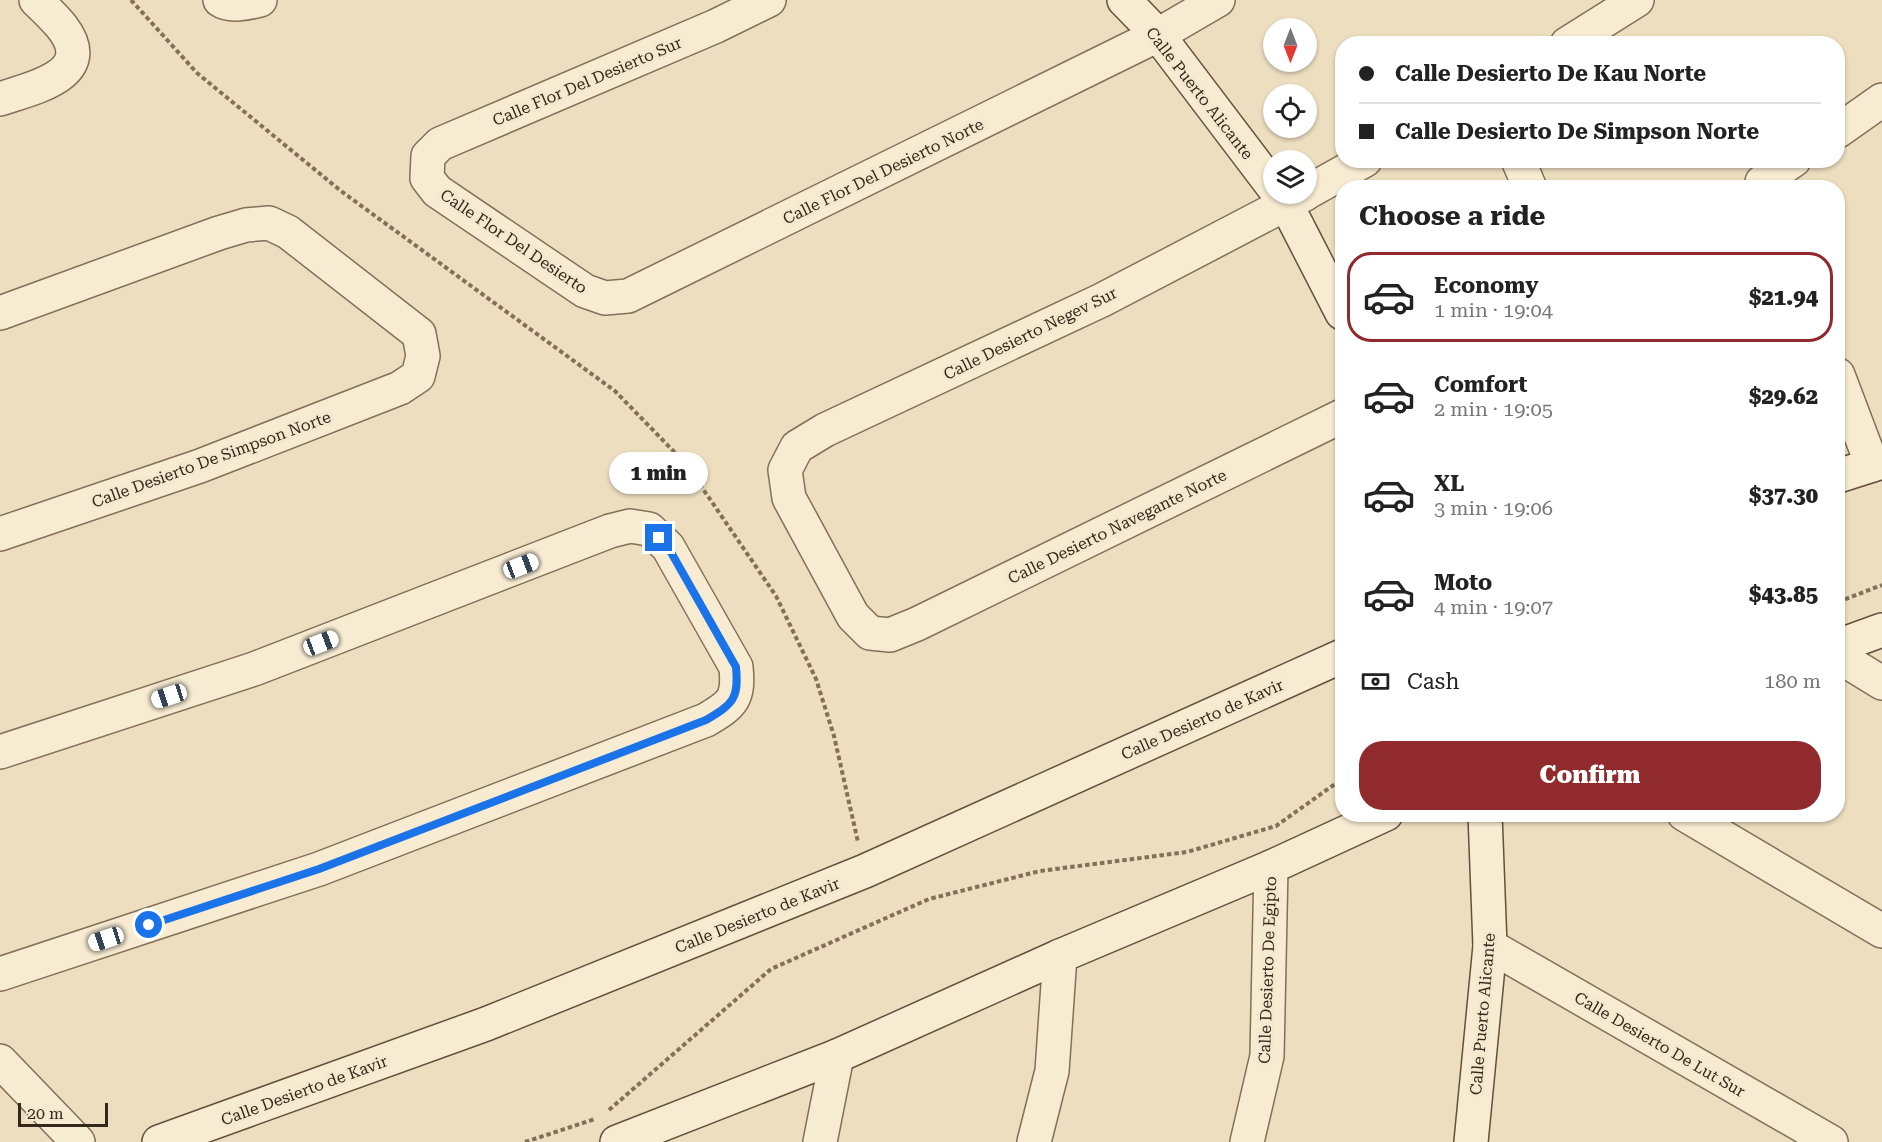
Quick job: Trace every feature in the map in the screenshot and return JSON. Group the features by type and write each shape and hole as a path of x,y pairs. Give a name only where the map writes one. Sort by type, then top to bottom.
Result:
{"street":[{"path":"0,99 52,81 69,68 73,49 63,28 36,0"},
{"name":"Calle Flor Del Desierto Sur","path":"427,178 428,156 440,144 716,26 769,0"},
{"name":"Calle Puerto Alicante","path":"1124,0 1158,35 1263,161"},
{"name":"Calle Flor Del Desierto Norte","path":"605,298 628,296 650,287 1158,35 1218,0"},
{"path":"1580,36 1637,0"},
{"path":"1845,126 1882,100"},
{"name":"Calle Desierto Negev Sur","path":"1317,182 1347,168"},
{"path":"1760,177 1778,168"},
{"name":"Calle Flor Del Desierto","path":"427,178 437,191 585,291 605,298"},
{"name":"Calle Desierto Negev Sur","path":"890,635 870,633 853,616 789,498 785,470 797,447 825,430 1091,305 1272,204"},
{"name":"Calle Puerto Alicante","path":"1294,204 1335,297"},
{"name":"Calle Desierto De Simpson Norte","path":"0,313 219,233 246,225 269,223 288,232 419,334 423,356 418,376 399,388 200,466 0,534"},
{"path":"1845,391 1877,463 1845,474"},
{"name":"Calle Desierto Navegante Norte","path":"890,635 1335,419"},
{"path":"0,752 254,669 610,531 630,526 649,529 668,547 736,667 738,687 729,706 706,720 319,869 0,974"},
{"path":"1845,643 1882,630"},
{"name":"Calle Desierto de Kavir","path":"159,1142 486,1024 865,872 1335,659"},
{"path":"1845,660 1882,683"},
{"path":"609,1130 837,1056 1060,956 1271,867 1369,822"},
{"name":"Calle Puerto Alicante","path":"1471,1142 1490,946 1485,822"},
{"path":"1698,822 1882,931"},
{"name":"Calle Desierto De Egipto","path":"1247,1142 1267,1056 1271,867"},
{"name":"Calle Desierto De Lut Sur","path":"1490,946 1831,1142"},
{"path":"1034,1142 1052,1071 1060,956"},
{"path":"820,1142 837,1056"},
{"path":"0,1061 78,1142"}],"path":[{"path":"131,0 196,74 341,191 615,391 686,464 776,596 816,679 834,736 865,872"},
{"path":"1845,599 1882,585"},
{"path":"609,1110 771,969 929,899 1040,872 1187,852 1276,826 1335,784"},
{"path":"525,1142 609,1130"}],"route":[{"path":"149,925 319,869 706,720 729,706 738,687 736,667 668,547 659,538"}]}
